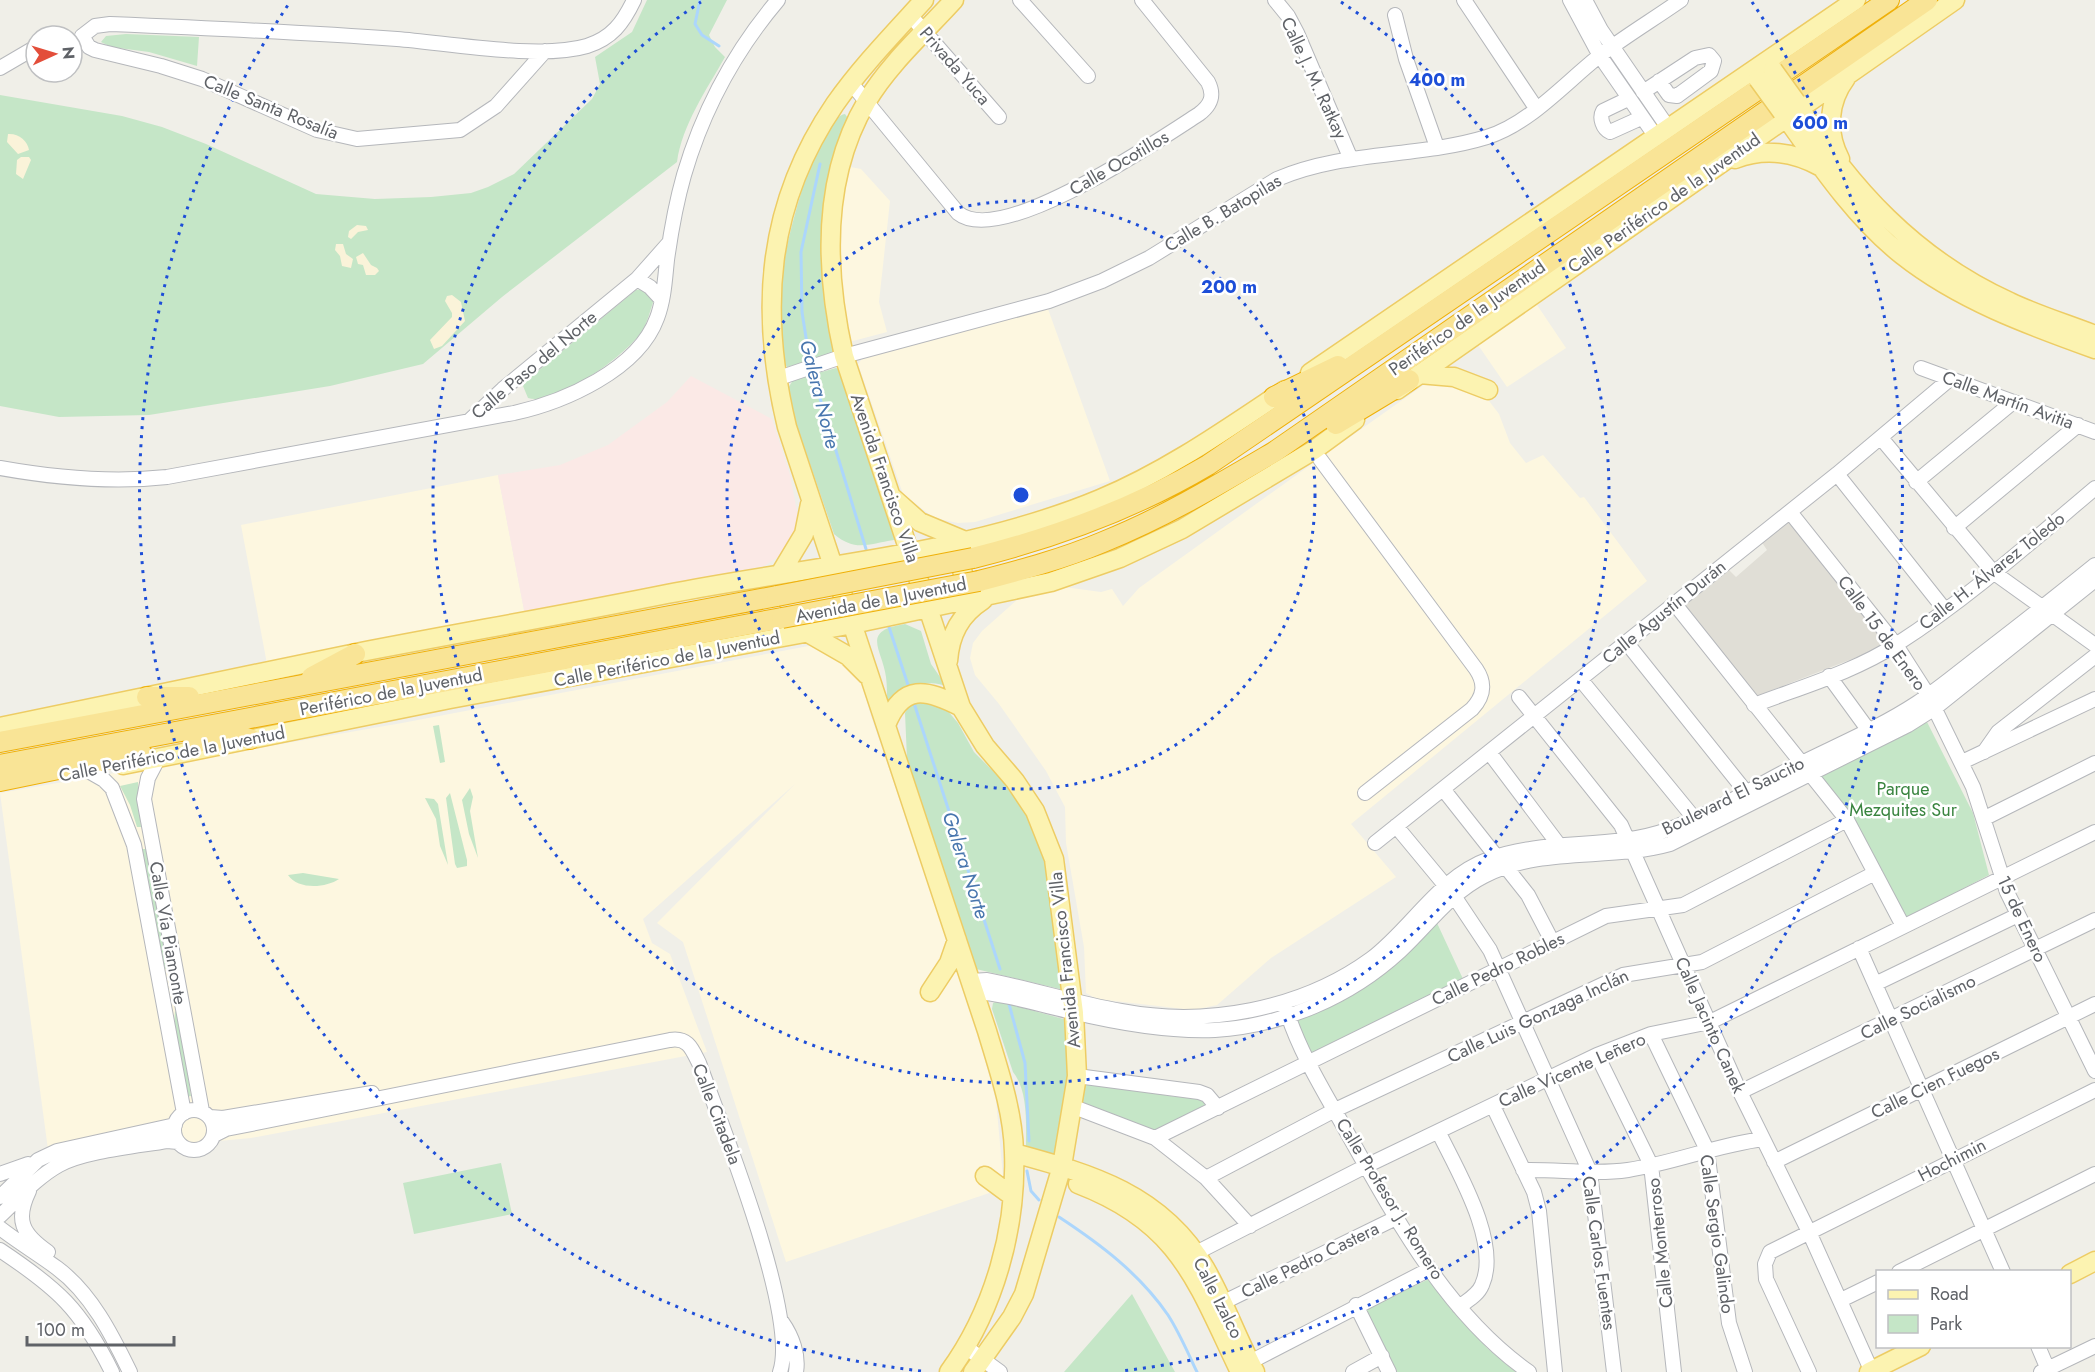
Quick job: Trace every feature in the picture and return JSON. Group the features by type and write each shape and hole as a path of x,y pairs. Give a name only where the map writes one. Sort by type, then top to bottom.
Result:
{"highway":[{"name":"Periférico de la Juventud","path":"973,558 1089,524 1172,486 1246,440 1402,335 1889,0"},
{"name":"Periférico de la Juventud","path":"982,592 1041,564 1113,538 1172,511 1274,453 1926,0"},
{"path":"1274,397 1402,335"},
{"path":"1274,453 1319,433 1414,377"},
{"name":"Avenida de la Juventud","path":"777,596 973,558"},
{"name":"Avenida de la Juventud","path":"782,618 982,592"},
{"name":"Periférico de la Juventud","path":"0,742 777,596"},
{"name":"Periférico de la Juventud","path":"0,765 782,618"},
{"path":"298,685 355,654"},
{"path":"147,697 240,697"},
{"path":"0,771 322,712 345,700"},
{"path":"0,781 212,739 236,736 250,739"}],"main road":[{"path":"924,0 851,83 812,143 784,215 771,291 776,379 787,427 1003,1083 1014,1159 1012,1196 1003,1254 987,1304 967,1348 949,1372"},
{"name":"Avenida Francisco Villa","path":"954,0 867,100 845,154 836,189 830,238 834,313 844,356 961,707 985,746 1024,794 1046,834 1054,859 1060,896 1073,1006 1077,1076 1074,1107 1061,1171 1024,1294 978,1365"},
{"path":"0,727 355,654 724,584 910,552 1029,523 1087,504 1141,481 1201,446 1663,133 1763,70 1856,0"},
{"name":"Calle Periférico de la Juventud","path":"0,786 90,772 250,739 929,609 982,592 1093,568 1182,529 1314,450 1414,377 1720,165 1791,110 1851,72 1955,0"},
{"path":"1763,70 1791,110 1826,170 1865,218 1920,257 1967,296 2008,316 2095,349"},
{"path":"1851,72 1836,94 1830,120 1836,152 1851,182"},
{"path":"1791,110 1851,182 1920,257 1996,296 2095,335"},
{"path":"1720,165 1742,156 1770,153 1801,157 1826,170"},
{"path":"1414,377 1454,377 1488,390"},
{"path":"890,494 920,522 963,540"},
{"path":"780,574 804,534 811,499"},
{"path":"948,663 952,635 982,592 967,589 961,570 960,554 963,540"},
{"path":"724,584 734,586 782,578 795,579 809,590 814,607 813,615 800,626 741,636 728,648"},
{"path":"808,633 848,656 872,681"},
{"path":"886,725 896,704 912,695 931,693 961,707"},
{"path":"930,992 949,963 957,940"},
{"name":"Calle Izalco","path":"1014,1159 1110,1182 1158,1213 1222,1303 1248,1369"},
{"name":"Calle Izalco","path":"1061,1171 1086,1187 1124,1204 1146,1219 1189,1257 1248,1369"},
{"path":"985,1176 1012,1196"},
{"path":"1053,1200 1086,1187"},
{"path":"2071,1274 2095,1262"},
{"path":"1871,1372 1919,1348"}],"street":[{"path":"84,32 95,26 110,24 395,39 545,51 586,46 604,39 621,25 634,0"},
{"path":"470,420 514,413 560,401 596,383 648,336 658,316 662,300 678,196 702,123 729,66 752,31 778,0"},
{"path":"1020,0 1088,76"},
{"name":"Calle Ocotillos","path":"851,83 958,213 968,220 996,218 1058,198 1118,166 1199,114 1210,104 1212,96 1208,82 1142,0"},
{"name":"Calle J. M. Ratkay","path":"1275,0 1288,16 1297,33 1350,157"},
{"path":"1464,0 1536,108"},
{"path":"1570,0 1600,56 1641,118 1663,133"},
{"path":"1585,0 1643,92 1663,133"},
{"name":"Calle B. Batopilas","path":"776,379 844,356 1049,301 1102,281 1149,258 1277,179 1298,170 1350,157 1437,147 1487,137 1500,132 1536,108 1600,56 1681,0"},
{"name":"Privada Yuca","path":"910,15 999,117"},
{"path":"1395,15 1406,59 1437,147"},
{"name":"Calle Santa Rosalía","path":"84,42 95,50 161,66 202,79 317,130 357,139 460,130 496,106 545,51"},
{"path":"0,68 24,54"},
{"path":"1643,92 1659,81"},
{"path":"1628,99 1603,111 1601,119 1605,128 1610,132 1617,131 1641,118"},
{"name":"Calle Paso del Norte","path":"0,468 75,478 159,478 470,420 637,279 670,242"},
{"path":"637,279 650,287 662,300"},
{"name":"Calle Martín Avitia","path":"1921,368 2095,432"},
{"name":"Calle Agustín Durán","path":"1376,843 1790,512 1950,379"},
{"path":"504,389 514,413"},
{"path":"1916,482 2013,402"},
{"path":"1954,528 2078,425"},
{"path":"1881,438 1993,572 2095,645"},
{"path":"1323,464 1476,669 1483,682 1481,696 1472,709 1365,794"},
{"path":"1837,474 1945,610"},
{"name":"Calle H. Álvarez Toledo","path":"1754,705 1829,676 1896,645 1945,610 2095,488"},
{"name":"Calle 15 de Enero","path":"1790,512 1896,645 1928,695 1962,762"},
{"name":"Boulevard El Saucito","path":"1501,861 1529,847 1627,838 1668,830 1746,792 1876,742 1935,708 2095,566"},
{"name":"Boulevard El Saucito","path":"1073,1006 1144,1026 1186,1030 1250,1025 1288,1016 1336,997 1366,979 1399,952 1466,870 1501,861 1633,853 1670,844 1687,837 1928,695 2046,611 2095,580"},
{"path":"1674,603 1847,820 1903,926"},
{"path":"1626,642 1746,792"},
{"path":"1984,752 1998,732 2095,656"},
{"path":"1829,676 1876,742"},
{"path":"1581,680 1694,818"},
{"name":"Calle Jacinto Canek","path":"1519,697 1612,813 1627,838 1740,1092 1841,1300 1871,1372"},
{"path":"1962,762 2095,699"},
{"path":"1489,752 1560,844"},
{"name":"Calle Vía Piamonte","path":"159,757 148,778 145,806 206,1114"},
{"name":"15 de Enero","path":"1962,762 1985,818 2002,878 2095,1071"},
{"path":"1985,818 2095,763"},
{"name":"Calle Vía Piamonte","path":"90,772 112,788 134,845 184,1113"},
{"path":"1443,789 1528,895 1553,943"},
{"name":"Calle Pedro Robles","path":"1155,1138 1614,913 1691,902 1847,820"},
{"name":"Calle Carlos Fuentes","path":"1396,826 1470,918 1500,969 1590,1172 1614,1372"},
{"name":"Calle Vicente Leñero","path":"1189,1257 1366,1166 1597,1055 1651,1034 1710,1022 2095,832"},
{"name":"Calle Luis Gonzaga Inclán","path":"1206,1178 1335,1110 1523,1022 1633,972 1702,962 1875,873"},
{"name":"Boulevard El Saucito","path":"973,987 1008,996 1073,1006 1166,1016 1210,1016 1243,1012 1284,1002 1332,983 1366,962 1450,891"},
{"path":"1875,984 2018,915"},
{"name":"Calle Socialismo","path":"1740,1092 2095,920"},
{"path":"1859,948 2002,1270"},
{"name":"Calle Profesor J. Romero","path":"1284,1002 1309,1062 1335,1110 1366,1166 1430,1269 1487,1338 1529,1372"},
{"name":"Calle Cien Fuegos","path":"1774,1162 2095,1004"},
{"name":"Calle Sergio Galindo","path":"1651,1034 1707,1150 1729,1323 1744,1372"},
{"name":"Calle Citadela","path":"214,1135 226,1129 413,1090 670,1040 684,1040 699,1064 747,1192 779,1318"},
{"name":"Calle Monterroso","path":"1597,1055 1651,1166 1674,1372"},
{"path":"1077,1076 1199,1092 1211,1099 1218,1108"},
{"name":"Calle Citadela","path":"206,1114 223,1118 360,1094 413,1090"},
{"name":"Hochimin","path":"1809,1372 1764,1269 1767,1258 1774,1249 1810,1234 1952,1160 2095,1090"},
{"path":"1493,1106 1539,1211 1555,1372"},
{"path":"1074,1107 1155,1138 1206,1178 1250,1226"},
{"path":"0,1174 73,1146 175,1125 184,1113 190,1110 206,1114 214,1135 207,1145 197,1150 185,1148 178,1142 167,1141 59,1164 31,1186 0,1216"},
{"path":"175,1125 178,1142"},
{"path":"1438,1133 1478,1212 1483,1239 1486,1265 1482,1285 1477,1294 1460,1307"},
{"path":"1523,1170 1620,1171 1651,1166 1707,1150 1762,1139"},
{"path":"0,1197 38,1160"},
{"path":"1903,1270 2095,1174"},
{"path":"31,1186 24,1201 21,1217 26,1233 65,1264 73,1284"},
{"name":"Calle Pedro Castera","path":"1222,1303 1398,1217"},
{"path":"0,1228 58,1269 87,1299 112,1335 130,1372"},
{"path":"0,1250 57,1290 97,1343 111,1372"},
{"path":"1248,1369 1356,1305 1430,1269"},
{"path":"1841,1300 1876,1283"},
{"path":"1356,1305 1389,1372"},
{"path":"779,1318 784,1359 780,1372"},
{"path":"779,1318 790,1334 796,1372"},
{"path":"2038,1348 2046,1371 2095,1346"},
{"path":"967,1348 978,1365 1000,1372"},
{"path":"1353,1372 1382,1356"}],"shaded area":[{"path":"845,166 861,169 890,201 879,302 887,332 853,341 847,340 833,282"},
{"path":"1535,302 1566,348 1507,387 1476,342"},
{"path":"1048,309 1110,481 975,522 958,523 934,518 903,494 858,364 862,359"},
{"path":"691,376 772,419 790,475 798,517 795,533 788,546 778,557 764,566 577,601 525,615 498,475 560,465 608,445 667,402"},
{"path":"1438,380 1486,397 1499,414 1510,443 1526,463 1543,455 1580,498 1584,497 1647,581 1351,824 1396,877 1271,958 1217,1005 1193,1010 1097,999 1086,993 1084,947 1066,843 1065,807 1046,771 999,704 975,675 970,658 973,643 982,631 1018,599 1064,587 1101,592 1112,589 1123,606 1139,588 1425,384"},
{"path":"498,475 525,615 267,664 241,525"},
{"path":"1788,519 1888,645 1757,696 1684,603 1726,567 1736,577 1767,550 1761,541"},
{"path":"814,645 844,660 862,684 970,1005 996,1100 1004,1188 786,1262 683,942 657,923 795,784 643,919 652,943 670,954 707,1052 251,1138 49,1157 0,793 402,723"}],"green space":[{"path":"647,0 727,0 709,35 715,47 725,57 684,134 677,162 502,297 423,364 330,386 149,415 59,417 0,406 0,95 122,116 162,127 206,144 316,194 375,199 471,193 514,174 592,99 600,84 595,57 632,32"},
{"path":"126,34 199,37 197,66 149,52 111,47 101,42 106,36"},
{"path":"845,114 850,121 822,256 827,317 835,348 831,355 787,367 782,358 779,305 782,272 793,221 811,163 822,139 833,122"},
{"path":"643,289 654,300 642,331 634,341 607,365 572,387 540,399 528,398 523,386 527,380 636,290"},
{"path":"836,368 842,370 897,535 894,540 855,545 834,534 788,400 787,390 793,380"},
{"path":"905,624 921,631 931,664 947,687 940,684 924,684 900,692 887,701 886,677 878,649 878,636 882,631 891,627"},
{"path":"925,697 947,710 958,723 974,752 1013,791 1031,821 1047,865 1064,990 976,969 907,759 905,713 909,705"},
{"name":"Parque Mezquites Sur","path":"1927,722 1973,813 1989,875 1905,919 1816,778"},
{"path":"439,725 445,762 440,763 433,726"},
{"path":"138,782 141,827 137,827 130,805 120,786"},
{"path":"470,788 473,797 470,811 478,858 469,834 462,800"},
{"path":"450,793 467,860 467,866 457,868 446,798"},
{"path":"425,798 434,799 438,804 448,865 440,846 436,819"},
{"path":"142,849 146,849 149,854 170,977 161,960"},
{"path":"303,873 339,879 320,886 312,886 298,883 288,875"},
{"path":"1437,923 1463,979 1310,1055 1296,1020 1318,1012 1373,982 1405,956"},
{"path":"998,1001 1067,1020 1069,1079 1057,1158 1026,1146 1024,1097 992,1009 993,1003"},
{"path":"175,1011 179,1014 191,1096 186,1097 174,1025"},
{"path":"1092,1083 1177,1097 1200,1098 1209,1105 1152,1132 1082,1101 1084,1085"},
{"path":"501,1163 512,1214 414,1234 403,1183"},
{"path":"1429,1279 1487,1348 1516,1372 1397,1372 1365,1309"},
{"path":"1132,1294 1175,1372 1064,1372"}],"sand":[{"path":"8,134 22,138 29,150 18,154 7,142"},
{"path":"21,157 29,157 31,160 23,179 16,174 17,160"},
{"path":"357,225 366,226 368,230 358,232 351,239 348,237 349,231"},
{"path":"336,244 343,244 346,254 353,259 351,268 342,266 340,256 335,250"},
{"path":"363,253 371,265 379,271 375,275 366,275 363,265 358,264 356,257"},
{"path":"452,295 461,302 465,321 442,346 434,349 430,340 452,317 445,301 447,296"}],"waterway":[{"name":"Galera Norte","path":"700,0 695,24 702,35 719,46"},
{"name":"Galera Norte","path":"810,363 802,312 801,252 820,164"},
{"name":"Galera Norte","path":"812,372 866,549"},
{"name":"Galera Norte","path":"888,624 909,688"},
{"name":"Galera Norte","path":"913,700 1000,969"},
{"name":"Galera Norte","path":"1009,1004 1025,1063 1029,1141"},
{"name":"Galera Norte","path":"1027,1171 1031,1191 1039,1200"},
{"name":"Galera Norte","path":"1059,1217 1104,1249 1132,1273 1157,1300 1172,1322 1197,1372"}]}
